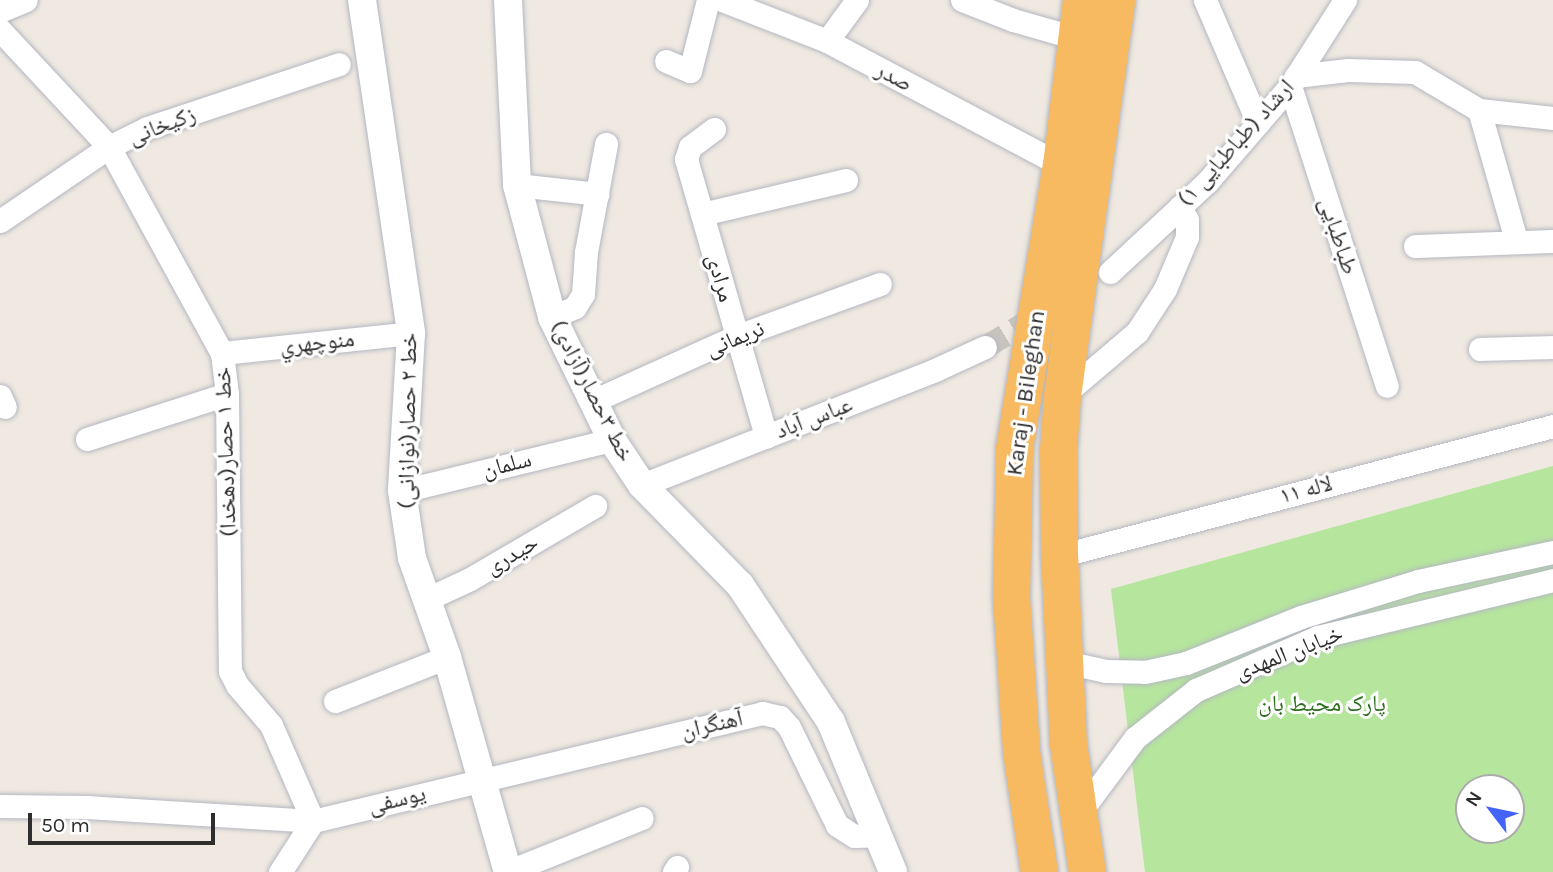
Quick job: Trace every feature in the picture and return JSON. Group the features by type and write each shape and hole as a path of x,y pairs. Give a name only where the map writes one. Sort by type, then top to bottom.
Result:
{"highway":[{"name":"Karaj - Bileghan","path":"1039,872 1021,751 1011,596 1014,448 1061,165 1081,0"},
{"name":"Karaj - Bileghan","path":"1087,872 1068,744 1059,556 1058,452 1062,396 1116,0"},
{"path":"1021,751 1068,744"}],"street":[{"path":"0,11 26,0"},
{"name":"خط ۲ حصار(نوازانی)","path":"362,0 411,333 402,491 412,558 447,657 507,872"},
{"name":"خط ۳حصار(آزادی)","path":"508,0 517,185 552,317 612,440 642,485 740,585 831,722 893,872"},
{"path":"666,61 690,71 708,0"},
{"name":"صدر","path":"722,0 827,41 1061,165"},
{"path":"827,41 857,0"},
{"path":"962,0 1013,20 1076,37"},
{"path":"1205,0 1258,122"},
{"name":"ارشاد (طباطبایی ۱)","path":"1110,272 1207,182 1293,81 1345,0"},
{"name":"خط ۱ حصار(دهخدا)","path":"0,30 109,148 222,353 227,394 230,671 237,685 271,725 313,821"},
{"name":"زکیخانی","path":"0,221 109,148 147,128 340,64"},
{"path":"1293,81 1348,70 1415,72 1479,110 1553,118"},
{"name":"طباطبایی","path":"1293,81 1387,386"},
{"path":"1479,110 1516,240"},
{"name":"مرادی","path":"714,129 690,147 686,159 766,437"},
{"path":"552,317 575,307 583,294 606,144"},
{"path":"702,214 846,180"},
{"path":"517,185 597,194"},
{"path":"1062,396 1137,332 1165,289 1187,237 1187,220 1180,206"},
{"path":"1415,246 1516,240 1553,241"},
{"name":"نریمانی","path":"593,401 737,336 880,284"},
{"name":"منوچهري","path":"222,353 411,333"},
{"name":"عباس آباد","path":"642,485 985,347"},
{"path":"1480,349 1553,347"},
{"path":"87,439 227,394"},
{"name":"لاله ۱۱","path":"1059,556 1553,426"},
{"name":"سلمان","path":"402,491 612,440"},
{"name":"حیدری","path":"426,599 470,579 595,506"},
{"name":"خیابان المهدی","path":"1065,662 1106,671 1145,672 1186,663 1301,617 1418,580 1553,552"},
{"name":"خیابان المهدی","path":"1078,815 1135,738 1196,690 1318,637 1553,580"},
{"path":"335,701 447,657"},
{"path":"1186,663 1196,690"},
{"name":"آهنگران","path":"481,779 762,713 780,717 789,727 837,825 854,836 878,835"},
{"name":"یوسفی","path":"0,806 86,807 313,821 481,779"},
{"path":"507,872 642,818"},
{"path":"280,872 313,821"}],"green space":[{"name":"پارک محیط بان","path":"1553,466 1553,872 1145,872 1111,589"}],"tunnel":[{"path":"985,347 1041,313"}]}
